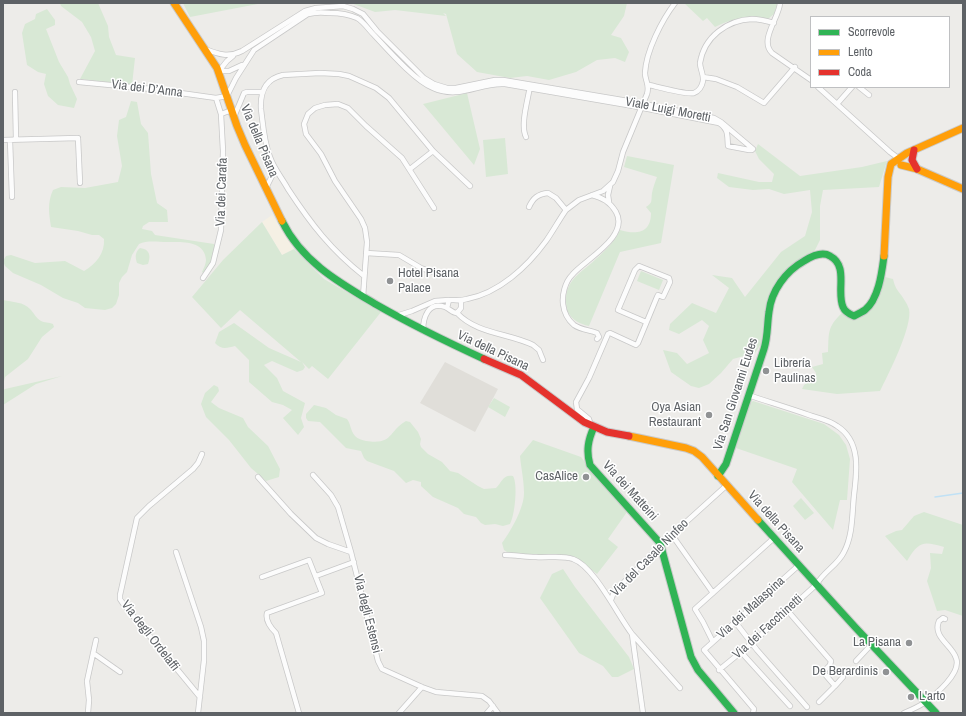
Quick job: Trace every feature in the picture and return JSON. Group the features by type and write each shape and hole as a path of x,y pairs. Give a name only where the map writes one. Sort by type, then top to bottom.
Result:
{"main road":[{"name":"Via della Pisana","path":"174,3 219,71 241,136 284,225 298,246 317,265 334,280 423,331 521,375 584,422 593,427 608,432 691,450 699,454 924,703 936,713"},
{"name":"Via San Giovanni Eudes","path":"718,476 726,464 767,339 768,312 771,302 782,282 795,266 818,254 832,256 837,261 840,269 842,303 845,312 851,316 859,315 864,312 871,303 879,286 883,268 889,174 899,161 914,150 963,128"},
{"path":"914,150 911,156 911,162 917,169"},
{"path":"899,161 963,189"},
{"name":"Via dei Matteini","path":"593,427 587,451 590,465 654,535 661,546"},
{"name":"Via San Giovanni Eudes","path":"710,467 717,467 726,464"},
{"name":"Via San Giovanni Eudes","path":"726,464 726,483"},
{"path":"661,546 691,657 698,670 734,713"}],"street":[{"path":"597,339 599,337 597,334 578,327 569,320 564,311 564,290 571,276 606,246 616,230 618,216 609,202 608,195 611,184 617,174 622,152 647,94 649,85 645,74 651,50 662,24 675,3"},
{"path":"780,3 768,39 768,48 772,53 810,79"},
{"path":"219,71 234,55 308,10 325,7 345,7 356,10 365,15"},
{"path":"330,13 334,9 339,8 365,15"},
{"name":"Viale Luigi Moretti","path":"227,96 245,63 257,47 303,17 314,13 350,15 362,21 419,79 435,89 457,93 500,84 530,87"},
{"name":"Viale Luigi Moretti","path":"365,15 376,31 424,78 434,84 447,88 456,88 498,80 530,87 643,106 714,118 722,122 753,148 752,150 728,146 726,129 719,123 643,106"},
{"path":"649,85 692,93 695,92 699,89 703,82 700,64 702,55 709,41 718,31 734,23 750,19 774,23"},
{"path":"204,49 228,56 234,55"},
{"name":"Viale Luigi Moretti","path":"219,71 231,71 245,63"},
{"path":"703,77 716,79 737,87 764,104 795,68"},
{"path":"364,276 344,259 318,231 275,170 266,144 261,107 262,92 270,81 281,75 325,72 346,75 373,87 387,96 406,117 432,151 470,186"},
{"name":"Via dei D’Anna","path":"79,82 152,89 216,98 227,96"},
{"path":"526,137 523,132 523,125 530,87"},
{"path":"819,88 899,161"},
{"path":"837,104 851,88"},
{"path":"860,88 869,95"},
{"path":"15,92 16,140"},
{"path":"234,117 244,93 262,92"},
{"name":"Via dei Carafa","path":"203,278 213,263 221,230 223,150 221,114 216,98"},
{"path":"362,297 366,253 366,232 362,222 338,185 321,154 306,134 304,124 306,116 319,106 335,104 344,106 397,153 410,169 434,208"},
{"path":"221,114 232,110"},
{"path":"728,138 734,132"},
{"path":"3,140 78,138 80,183"},
{"path":"10,140 12,197"},
{"path":"737,148 742,145 742,140"},
{"path":"410,169 432,151"},
{"path":"266,188 275,170"},
{"path":"396,316 419,309 435,301 461,300 475,297 487,292 511,277 528,262 542,246 566,210 575,202 601,192 611,184"},
{"path":"529,207 536,197 548,193 556,198 566,210"},
{"path":"592,195 609,202"},
{"path":"366,253 399,256 421,268 441,275"},
{"path":"593,427 588,419 577,410 576,402 589,378 608,334 610,333 636,345 658,295 663,297 670,280 639,266 635,270 618,310 646,322"},
{"path":"447,308 449,300"},
{"path":"457,313 461,308 461,300"},
{"path":"423,331 425,315 428,311 434,307 447,308 453,313 457,313 472,325 532,345 539,350 543,360"},
{"path":"419,309 425,315"},
{"name":"Via dei Facchinetti","path":"719,670 817,584 820,578 841,557 849,541 857,475 857,462 853,448 846,433 833,423 748,395"},
{"name":"Via degli Ordelaffi","path":"200,697 124,605 120,599 120,595 137,518 149,506 191,472 198,463 202,454"},
{"name":"Via degli Estensi","path":"313,475 331,495 338,507 354,562 381,668 384,671 438,692 481,696 486,698 498,713"},
{"path":"258,477 316,538 351,552"},
{"name":"Via del Casale Ninfeo","path":"611,600 614,592 726,483"},
{"path":"672,536 713,593"},
{"path":"713,642 695,609 774,538"},
{"path":"176,552 201,627 204,641 204,660 198,713"},
{"name":"Via del Casale Ninfeo","path":"505,554 572,558 586,568 611,600"},
{"path":"262,577 309,560 322,593 267,613 266,618 270,627 276,633 299,713"},
{"path":"316,576 354,562"},
{"name":"Via dei Malaspina","path":"719,670 704,650 736,623 799,565"},
{"path":"611,600 632,634 680,688"},
{"path":"787,610 831,662 823,672 835,686"},
{"path":"904,713 924,703 949,680 954,673 957,666 956,656 938,631 937,626 939,621 943,618 945,619"},
{"path":"736,623 807,706"},
{"path":"632,634 643,713"},
{"path":"88,713 89,700 87,681 96,640"},
{"path":"856,661 871,645"},
{"path":"741,652 790,706"},
{"path":"93,653 120,672"},
{"path":"719,670 754,709 754,713"},
{"path":"819,702 843,676"},
{"path":"399,713 422,687"},
{"path":"487,713 493,706"}],"shaded area":[{"path":"272,215 294,249 282,255 262,222"},
{"path":"445,362 498,389 475,432 420,403"}],"green space":[{"path":"60,3 98,3 108,26 109,37 116,55 135,58 132,85 80,79 95,51 91,37 82,22 61,6"},
{"path":"183,3 263,3 190,17"},
{"path":"351,3 627,3 624,16 611,35 621,38 629,52 625,62 615,58 597,60 576,72 549,80 527,76 510,78 477,72 457,54 446,14 443,13 446,16 395,10 375,12"},
{"path":"684,3 777,4 774,14 768,19 741,18 728,21 715,27 707,18 703,21"},
{"path":"47,9 55,20 55,25 46,29 59,62 68,77 77,99 74,108 58,105 48,96 44,84 46,74 38,72 27,65 22,33 25,24 35,19 36,14"},
{"path":"467,93 480,149 474,165 423,104"},
{"path":"131,101 137,102 141,124 148,133 151,174 157,203 167,210 168,222 149,222 143,226 142,229 152,231 155,235 214,244 214,252 210,263 203,273 202,272 206,261 205,253 197,246 185,242 149,242 139,244 132,255 127,272 119,283 119,295 116,304 112,308 105,310 85,308 78,303 63,298 41,285 13,273 5,266 3,261 6,256 11,255 35,263 65,261 84,271 99,258 103,249 104,239 99,235 51,227 49,213 50,199 53,190 61,187 85,188 118,182 122,166 117,136 119,120 126,117"},
{"path":"505,138 508,174 486,177 483,140"},
{"path":"758,144 800,176 862,167 887,161 879,187 823,190 820,206 820,240 814,252 789,266 778,280 766,304 761,344 755,353 733,359 709,384 699,388 691,386 671,372 663,350 677,353 687,364 709,353 703,340 709,326 702,320 679,334 669,330 670,324 692,303 716,313 729,288 712,275 732,278 745,297 781,252 805,236 812,212 810,190 784,194 769,189 753,190 729,187 717,178 718,173 759,182 772,182 774,174 759,159 755,151"},
{"path":"627,156 674,165 661,243 620,252 589,326 576,321 567,310 566,298 569,285 577,275 607,249 616,238 620,230 626,232 637,232 642,231 649,225 651,213 646,207 651,203 652,191 657,177 624,167"},
{"path":"262,222 282,255 294,249 324,279 381,312 328,379 312,366 309,369 302,362 305,367 303,370 297,372 272,361 264,365 277,378 283,391 305,403 301,418 304,427 298,435 283,418 292,410 283,405 272,402 249,382 249,360 235,346 222,348 215,343 219,332 234,323 269,348 301,362 240,310 221,328 192,297 223,260"},
{"path":"140,248 148,251 149,253 148,264 143,265 137,263 136,255"},
{"path":"641,271 663,280 659,290 637,281"},
{"path":"885,277 893,279 896,288 909,309 909,317 904,338 880,391 837,394 802,389 804,385 816,376 816,373 812,367 823,364 822,353 828,352 831,326 842,313 850,318 857,318 868,311 877,297"},
{"path":"3,300 25,305 39,320 53,324 54,327 42,337 28,359 5,377 3,386"},
{"path":"62,376 36,384 3,405 3,390 5,389"},
{"path":"214,385 218,387 219,391 211,402 219,408 243,418 248,427 268,446 280,469 279,477 266,481 251,468 229,440 206,417 201,404 205,393"},
{"path":"494,398 510,407 505,417 488,407"},
{"path":"753,401 824,424 839,435 846,445 850,459 847,500 840,500 833,530 792,482 797,469 736,448 750,403"},
{"path":"314,405 326,408 336,415 347,419 355,436 366,441 382,441 390,436 400,425 406,421 410,422 418,432 421,439 421,447 428,454 442,462 450,471 458,473 484,489 496,488 505,477 513,476 515,480 515,500 510,524 503,526 495,524 485,525 476,517 464,514 458,508 433,497 421,486 421,482 413,480 406,483 394,471 367,461 361,451 346,448 320,422 308,421 306,414"},
{"path":"533,440 581,457 627,512 608,539 618,547 597,574 573,556 520,555 504,550 502,543 516,519 522,505 524,483 520,456"},
{"path":"801,498 814,513 805,520 793,506"},
{"path":"924,512 963,525 963,616 945,610 937,611 927,581 931,568 930,553 942,554 944,547 931,544 922,544 918,546 907,561 885,536 902,530 914,516"},
{"path":"563,569 575,587 629,657 634,669 618,677 612,677 603,666 579,653 540,598 552,574"}],"waterway":[{"path":"935,497 963,493"}],"traffic: fast":[{"path":"282,221 300,248 311,260 336,280 403,319 484,359"},
{"path":"718,476 726,464 764,349 770,304 780,282 791,270 807,259 824,254 830,256 836,260 841,272 841,301 843,307 847,313 854,316 865,310 874,299 879,284 884,256"},
{"path":"594,427 588,446 590,465 660,543 691,657 698,670 734,713"},
{"path":"758,520 855,627 936,713"}],"traffic: slow":[{"path":"174,3 217,68 245,145 282,221"},
{"path":"884,256 888,177 891,164 907,153 963,128"},
{"path":"901,165 917,169 963,189"},
{"path":"629,436 694,451 702,457 758,520"}],"traffic: jam":[{"path":"914,150 912,160 917,169"},
{"path":"484,359 521,375 584,422 607,432 629,436"}],"place":[{"name":"Hotel Pisana Palace","path":"390,281"},
{"name":"Librería Paulinas","path":"766,371"},
{"name":"Oya Asian Restaurant","path":"709,415"},
{"name":"CasAlice","path":"586,477"},
{"name":"La Pisana","path":"909,643"},
{"name":"De Berardinis","path":"886,672"},
{"name":"L'arto","path":"911,697"}]}
